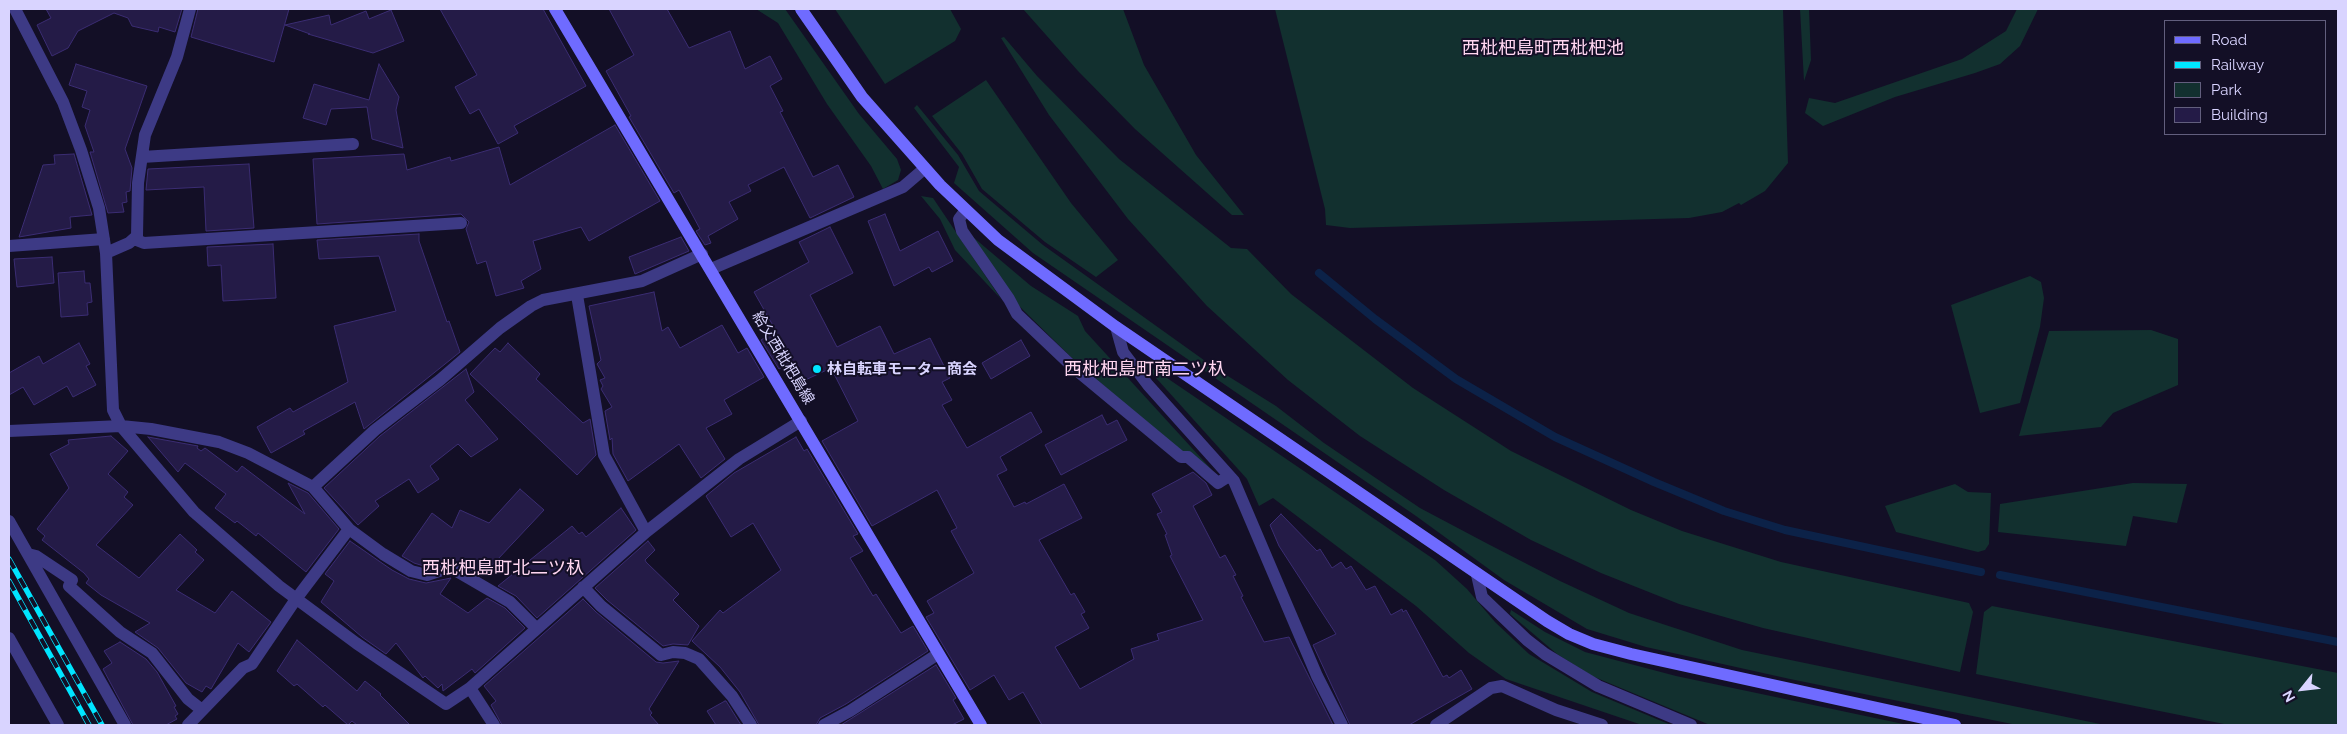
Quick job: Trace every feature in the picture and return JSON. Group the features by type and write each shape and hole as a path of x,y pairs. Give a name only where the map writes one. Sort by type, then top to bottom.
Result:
{"street":[{"path":"14,9 63,102 81,150 99,208 106,253 113,410 121,426 194,512 296,599 356,643 446,704 470,688 646,532 739,459 801,421"},
{"path":"106,253 137,236 138,183 145,135 177,56 190,9"},
{"name":"給父西枇杷島線","path":"555,9 981,725"},
{"path":"802,9 862,97 924,169 965,211 998,240 1116,327 1547,621 1593,644 1714,674 1956,725"},
{"path":"142,157 353,144"},
{"path":"711,269 903,187 924,169"},
{"path":"965,211 959,219 962,231 1009,299 1017,314 1075,369 1181,457 1188,457 1218,483 1229,476"},
{"path":"134,239 144,243 461,223"},
{"path":"9,246 104,239"},
{"path":"313,487 375,430 440,380 500,328 531,306 543,300 642,281 702,254"},
{"path":"577,295 604,455 646,532"},
{"path":"1116,327 1123,352 1143,378 1234,481 1317,676 1342,725"},
{"path":"9,432 121,426 151,429 219,442 248,453 313,487 349,528 382,554 411,571 427,576 445,569 455,570 481,583 510,602 536,628"},
{"path":"9,521 125,725"},
{"path":"188,725 243,668 252,664 296,599 349,528"},
{"path":"28,554 36,556 72,580 69,586 120,632 152,653 188,699 202,710"},
{"path":"1477,575 1482,596 1527,640 1545,654 1598,686 1691,725"},
{"path":"583,587 601,606 661,655 673,652 685,653 699,659 732,696 751,725"},
{"path":"9,638 58,725"},
{"path":"824,725 850,711 938,654"},
{"path":"1436,725 1491,688 1502,686 1556,710 1602,725"},
{"path":"470,688 494,725"}],"green space":[{"path":"756,9 785,9 859,114 897,159 901,170 898,180 883,189 871,166 827,104 778,23"},
{"path":"835,9 950,9 961,29 955,41 885,84"},
{"path":"1023,9 1123,9 1144,65 1196,155 1244,215 1232,215 1135,129 1078,71"},
{"path":"1275,9 1783,9 1788,163 1765,191 1741,205 1739,203 1722,212 1689,218 1350,228 1326,225 1325,209"},
{"path":"1800,9 1809,9 1811,60 1804,81"},
{"path":"2017,9 2038,9 2020,46 2000,64 1895,97 1823,126 1805,113 1809,98 1835,103 1962,59 2006,31"},
{"path":"1004,37 1037,76 1119,159 1231,248 1247,249 1291,294 1413,388 1511,451 1631,510 1682,531 1781,562 1969,603 1973,612 1960,672 1763,628 1679,604 1601,573 1531,540 1444,490 1360,436 1288,380 1207,306 1128,219 1049,115 1001,38"},
{"path":"986,80 1071,203 1118,260 1096,277 1045,242 982,189 962,154 932,116"},
{"path":"917,105 958,155 979,191 1043,245 1215,368 1276,406 1324,443 1420,508 1488,544 1560,581 1629,613 1742,650 2105,725 2017,725 1790,679 1646,647 1587,629 1504,580 1416,516 1033,253 954,183 959,167 914,108"},
{"path":"921,196 933,198 1001,299 955,250 940,219"},
{"path":"973,237 1031,286 1078,316 1085,331 1212,470 1181,453 1071,357 1013,300"},
{"path":"2030,276 2041,282 2044,298 2040,327 2020,403 1980,413 1951,305"},
{"path":"2151,330 2178,339 2178,385 2113,413 2101,427 2019,436 2049,331"},
{"path":"1139,359 1435,560 1467,589 1495,622 1529,654 1592,692 1671,725 1642,725 1506,679 1469,653 1416,606 1273,498 1259,506 1247,479"},
{"path":"2133,483 2187,484 2177,523 2133,516 2126,546 1998,532 2000,504"},
{"path":"1955,484 1968,492 1991,493 1989,544 1985,550 1978,552 1896,532 1885,506"},
{"path":"1992,606 2338,673 2338,725 2229,725 1976,674 1984,612"},
{"path":"1511,610 1545,632 1585,652 1676,676 1908,725 1710,725 1592,676 1557,654 1510,614"}],"building":[{"path":"46,9 182,9 175,32 159,27 158,32 132,26 128,18 114,13 78,31 68,48 52,56 37,25 51,18"},
{"path":"198,9 289,9 274,62 191,37"},
{"path":"440,9 543,9 586,86 514,126 518,133 498,144 479,109 470,114 455,87 477,75"},
{"path":"609,9 667,9 689,48 730,31 745,69 770,56 782,79 770,86 783,111 780,112 813,177 838,165 854,197 810,218 784,167 748,185 751,191 729,202 738,219 708,236 711,243 705,245 696,231 700,229 679,190 674,193 629,117 631,116 606,71 634,55"},
{"path":"391,10 404,41 373,53 308,34 310,34 285,25 329,15 331,25 366,11 369,19"},
{"path":"76,64 147,86 125,149 132,168 130,191 126,192 127,202 122,203 124,212 108,213 90,152 94,152 85,126 90,110 82,107 87,91 69,85"},
{"path":"379,64 399,97 396,110 403,148 372,139 367,107 331,109 326,125 303,118 314,84 369,100"},
{"path":"615,125 660,201 589,241 581,227 533,241 541,269 521,281 524,288 496,296 486,261 477,264 466,229 469,222 461,214 317,224 313,159 404,154 407,170 450,157 451,161 499,147 510,185"},
{"path":"74,154 92,215 70,217 71,228 19,237 43,165 55,164 54,155"},
{"path":"249,164 254,228 206,231 204,187 146,190 148,169"},
{"path":"885,214 900,251 938,231 953,261 932,272 929,267 894,286 868,221"},
{"path":"830,227 853,273 810,295 837,347 880,326 894,354 930,338 950,378 942,382 952,400 942,405 967,448 1031,412 1042,432 1000,457 1007,470 997,475 1014,507 1025,502 1026,504 1064,484 1082,518 1039,540 1071,595 1074,593 1085,612 1081,614 1089,628 1055,647 1080,689 1134,659 1131,649 1159,640 1157,634 1203,620 1170,556 1172,555 1165,535 1167,534 1157,514 1162,512 1152,494 1193,472 1206,483 1212,495 1193,506 1220,558 1225,555 1236,575 1233,576 1243,596 1241,597 1264,642 1289,637 1333,725 1042,725 1023,692 1009,700 994,675 970,690 926,617 934,613 927,601 974,573 951,531 957,528 937,490 872,526 822,441 858,421 831,368 801,382 791,362 779,369 761,340 776,331 754,292 809,262 799,242"},
{"path":"419,234 419,241 447,322 449,321 460,352 364,429 355,402 303,431 305,434 271,453 257,427 290,408 293,412 348,382 334,326 396,311 379,256 319,259 317,240"},
{"path":"681,237 689,251 635,274 629,257"},
{"path":"273,244 276,298 223,301 221,265 208,266 207,247"},
{"path":"52,257 54,283 17,287 14,259"},
{"path":"84,271 85,283 90,283 92,302 87,303 88,315 61,317 58,273"},
{"path":"654,292 662,331 668,327 680,348 722,325 738,353 747,348 764,377 724,400 732,414 706,428 725,459 701,478 679,444 628,481 613,454 612,438 610,440 605,411 612,407 601,389 603,386 600,380 605,378 597,364 601,360 589,306"},
{"path":"1021,340 1030,356 991,379 982,363"},
{"path":"79,343 90,364 86,366 96,385 73,397 67,386 34,405 23,387 9,395 9,373 39,356 43,364"},
{"path":"508,343 540,374 536,379 583,423 590,419 596,455 577,475 470,374 495,348 500,352"},
{"path":"466,369 474,392 465,400 498,439 471,457 458,444 430,466 439,479 418,493 409,479 375,501 379,506 358,525 324,488 380,436"},
{"path":"1102,415 1107,425 1117,420 1127,440 1061,475 1045,445"},
{"path":"111,436 128,451 108,474 128,492 124,497 133,505 96,545 139,578 180,534 197,550 195,552 204,560 176,590 215,613 232,591 271,622 249,652 238,643 211,689 206,686 202,692 186,683 158,648 135,632 150,623 101,595 86,583 89,579 84,573 42,540 45,536 37,529 69,488 50,454 69,444 68,440"},
{"path":"148,437 198,446 197,448 201,451 205,448 237,472 242,466 305,514 288,483 308,493 339,529 306,572 258,533 256,536 237,521 235,523 215,508 226,494 185,463 178,472"},
{"path":"796,437 804,451 807,449 858,534 853,536 863,551 850,558 873,596 876,594 901,633 913,626 928,651 846,704 820,718 816,725 759,725 740,692 720,667 692,641 720,610 723,613 781,570 753,523 731,537 706,496 734,473"},
{"path":"520,489 544,510 482,576 456,562 443,561 427,567 414,563 402,556 432,513 452,528 460,510 489,523"},
{"path":"621,508 636,530 537,618 516,596 498,586 572,526 579,534 582,532 586,537"},
{"path":"1281,514 1317,551 1320,549 1332,568 1341,562 1346,569 1351,566 1366,590 1375,586 1391,615 1402,609 1403,612 1406,610 1443,677 1447,675 1449,678 1461,670 1472,689 1409,725 1350,725 1313,645 1336,634 1279,546 1270,525"},
{"path":"350,541 392,570 409,579 426,583 451,578 440,594 468,613 487,598 505,608 525,628 475,673 472,669 443,691 442,684 438,688 425,676 423,678 396,643 386,654 362,637 321,602 334,581 325,574"},
{"path":"648,541 655,550 645,560 646,562 679,594 673,600 699,626 688,645 673,644 663,646 595,588"},
{"path":"583,599 656,662 679,661 649,709 652,713 650,715 659,725 502,725 491,705 496,701 484,686"},
{"path":"297,640 357,691 365,681 381,694 410,725 357,725 352,721 348,725 325,705 323,707 297,684 294,686 277,671"},
{"path":"120,642 146,659 157,672 176,706 174,707 178,714 175,716 177,719 166,725 133,725 103,669 112,663 104,651"},
{"path":"936,665 956,698 953,700 964,719 952,725 841,725"},
{"path":"725,701 741,725 716,725 707,711"}],"waterway":[{"path":"1319,273 1375,319 1456,379 1555,437 1654,482 1724,511 1785,530 1981,572"},
{"path":"2000,575 2338,642"}],"railway":[{"path":"9,559 102,725"},
{"path":"9,581 89,725"}],"place":[{"name":"林自転車モーター商会","path":"817,369"}],"district":[{"name":"西枇杷島町西枇杷池","path":"1543,49"},
{"name":"西枇杷島町南二ツ杁","path":"1145,370"},
{"name":"西枇杷島町北二ツ杁","path":"503,569"}]}
